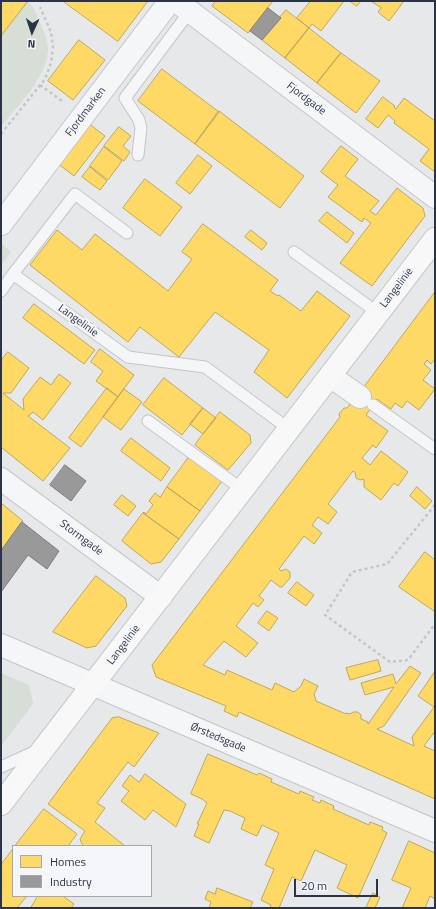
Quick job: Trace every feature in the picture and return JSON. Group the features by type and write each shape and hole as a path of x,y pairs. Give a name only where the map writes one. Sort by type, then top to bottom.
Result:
{"street":[{"name":"Fjordmarken","path":"1,224 170,1"},
{"name":"Fjordgade","path":"183,6 435,197"},
{"name":"Langelinie","path":"1,804 435,239"},
{"path":"330,376 367,401"},
{"name":"Stormgade","path":"1,478 161,597"},
{"name":"Ørstedsgade","path":"1,645 435,831"}],"lane":[{"path":"138,155 141,128 139,120 125,98 183,6"},
{"path":"1,290 75,194 127,233"},
{"path":"294,252 378,313"},
{"name":"Langelinie","path":"13,274 128,358 205,367 289,429"},
{"path":"367,401 435,449"},
{"path":"148,421 243,490"},
{"path":"1,767 44,748"}],"path":[{"path":"1,134 45,79 51,63 53,47 51,32 40,7"},
{"path":"435,505 387,564 352,572 325,615 390,662 408,660 435,624"}],"shaded area":[{"path":"28,1 36,12 46,37 48,49 46,60 37,81 1,127 1,36"},
{"path":"1,243 11,252 1,265"},
{"path":"1,673 29,685 33,704 1,746"}],"building: Homes":[{"path":"1,1 28,1 1,36"},
{"path":"63,1 148,1 118,41"},
{"path":"216,1 273,1 248,33 212,6"},
{"path":"311,1 344,1 321,31 312,24 309,28 297,18"},
{"path":"350,1 361,1 357,6"},
{"path":"371,1 404,1 389,21 378,12 381,8"},
{"path":"286,10 309,28 285,58 262,40"},
{"path":"309,28 341,53 317,83 285,58"},
{"path":"79,40 105,60 73,100 48,81"},
{"path":"341,53 380,81 356,113 317,83"},
{"path":"162,69 219,112 195,144 138,101"},
{"path":"383,97 395,106 394,107 396,109 404,98 435,121 435,172 420,161 429,149 394,123 395,121 388,115 378,128 366,119"},
{"path":"219,111 304,176 280,208 195,144"},
{"path":"88,123 105,136 74,176 57,163"},
{"path":"119,127 131,136 123,146 130,152 124,161 104,146"},
{"path":"341,146 358,159 345,176 379,201 370,211 376,215 397,188 423,208 425,216 372,286 340,263 371,223 364,218 362,222 328,197 338,185 321,172"},
{"path":"104,147 122,161 108,180 90,166"},
{"path":"198,155 212,166 190,194 176,183"},
{"path":"90,167 107,181 100,190 82,177"},
{"path":"145,179 182,207 160,236 123,208"},
{"path":"327,212 354,233 347,243 319,221"},
{"path":"203,224 278,280 270,291 278,296 279,295 301,311 317,291 350,316 287,398 254,372 269,350 215,312 179,357 140,327 128,342 30,265 57,230 82,250 95,234 168,291 192,259 182,252"},
{"path":"251,230 267,243 262,250 245,237"},
{"path":"435,292 435,359 431,364 427,360 424,364 431,370 423,380 435,389 419,410 407,401 402,408 395,403 391,409 377,399 366,415 388,431 376,448 373,445 362,458 370,465 381,451 408,472 398,486 394,483 381,500 364,487 364,479 360,480 356,478 355,472 353,471 328,504 337,512 328,524 318,517 312,525 322,533 314,544 304,536 279,569 281,571 286,569 290,572 290,578 282,587 271,580 259,596 264,600 258,607 253,603 236,626 258,643 246,657 224,641 203,665 225,675 227,670 272,690 275,683 294,692 301,686 304,679 318,686 314,694 316,701 346,714 358,712 361,715 361,719 368,722 368,724 394,687 365,695 361,683 393,674 396,684 410,666 421,673 384,726 377,729 414,746 412,737 434,707 418,696 435,671 435,731 424,746 435,751 435,799 239,712 237,717 224,711 226,706 156,677 152,665 340,417 339,414 344,408 347,408 363,388"},
{"path":"34,304 95,350 84,364 23,318"},
{"path":"100,349 134,375 118,397 96,381 103,371 91,362"},
{"path":"8,352 29,368 11,393 3,393 24,410 23,399 40,377 51,385 59,374 71,383 43,420 33,412 28,416 70,448 43,481 1,447 1,361"},
{"path":"164,378 203,408 182,435 143,405"},
{"path":"107,388 118,397 81,447 69,438"},
{"path":"124,389 142,402 121,430 103,417"},
{"path":"203,408 216,418 203,434 190,424"},
{"path":"220,412 250,435 251,443 228,470 195,445"},
{"path":"131,438 170,468 161,481 121,451"},
{"path":"189,457 222,481 200,511 167,487"},
{"path":"167,487 200,511 179,539 143,513 144,512 146,514 153,505 149,501 155,493 160,497"},
{"path":"417,487 432,501 425,509 410,496"},
{"path":"122,495 136,506 128,516 114,505"},
{"path":"1,503 23,521 1,551"},
{"path":"143,513 179,539 161,562 151,564 122,541"},
{"path":"425,552 435,560 434,611 399,587"},
{"path":"96,576 125,598 127,606 96,646 87,648 53,632"},
{"path":"297,582 314,595 306,606 288,593"},
{"path":"267,611 278,618 269,631 258,623"},
{"path":"378,660 381,671 350,680 346,668"},
{"path":"119,717 159,733 134,767 128,762 97,803 105,808 95,822 124,845 83,845 80,839 85,831 48,804 112,718"},
{"path":"208,754 257,775 259,773 272,779 271,782 299,794 300,791 314,797 312,800 320,803 321,800 334,806 333,809 369,825 370,822 383,827 382,830 387,833 358,898 337,888 347,865 315,850 301,881 292,877 279,908 270,908 271,905 261,900 274,869 265,865 279,833 262,825 257,836 241,829 245,818 230,811 224,810 209,843 194,836 199,824 197,824 207,803 191,794"},
{"path":"145,774 186,804 176,827 153,810 145,820 121,801 129,791 122,786 130,775 139,782"},
{"path":"44,809 77,834 69,845 16,845"},
{"path":"409,841 435,853 435,899 430,896 425,908 402,908 411,888 392,880"},
{"path":"12,850 12,897 26,897 17,908 1,908 1,865"},
{"path":"217,888 253,902 250,908 209,908 211,902 205,899 208,891 215,894"},
{"path":"373,893 380,897 375,908 366,908"},
{"path":"37,897 64,897 74,904 71,908 31,908"}],"building: Industry":[{"path":"268,8 281,18 262,40 250,31"},
{"path":"65,465 86,481 71,501 50,485"},
{"path":"22,522 59,551 47,569 28,555 1,592 1,551"}]}
